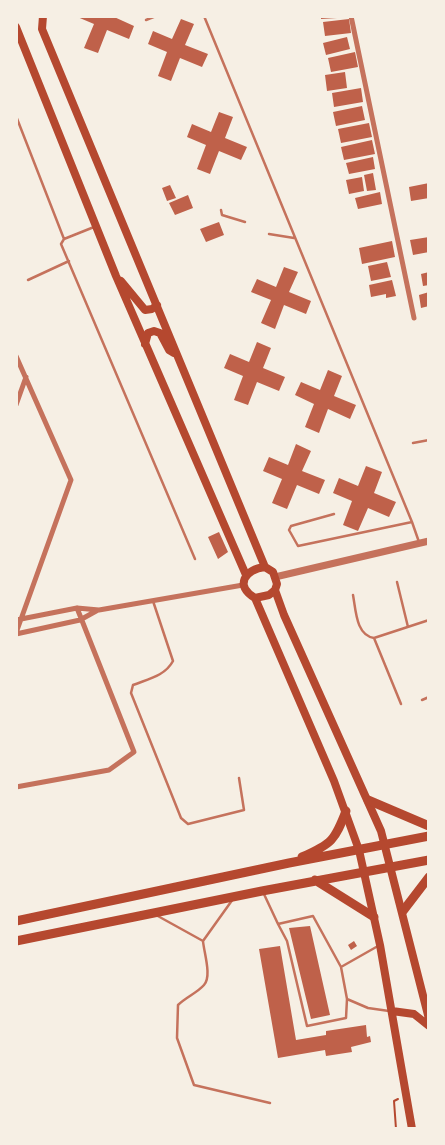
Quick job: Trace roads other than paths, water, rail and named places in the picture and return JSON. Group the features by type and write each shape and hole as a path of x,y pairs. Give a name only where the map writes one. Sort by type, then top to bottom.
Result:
{"highway":[{"path":"368,800 429,826"},
{"path":"289,863 322,848 330,841 337,834 346,811"},
{"path":"16,921 289,863 429,836"},
{"path":"16,941 315,880 429,860"},
{"path":"403,911 429,877"},
{"path":"315,880 374,917"}],"main road":[{"path":"43,16 42,29 176,354 265,566 273,572 275,590 284,615 368,800 392,866 429,1019"},
{"path":"16,27 116,276 246,575"},
{"path":"116,276 145,310 152,310 157,305"},
{"path":"145,344 148,333 154,331 160,333 169,350 176,354"},
{"path":"265,566 251,570 246,575 243,585 248,594 255,598 346,811 359,850 380,945 412,1129"},
{"path":"255,598 269,595 275,590"},
{"path":"392,1011 414,1014 429,1026"},
{"path":"411,1115 418,1129"}],"street":[{"path":"351,16 414,318"},
{"path":"16,356 71,480 19,619 16,634 80,620 99,610 152,599 243,585"},
{"path":"16,405 26,377"},
{"path":"275,577 429,541"},
{"path":"19,619 77,608 99,610"},
{"path":"16,787 110,770 134,752 80,620 77,608"}],"lane":[{"path":"146,20 156,16"},
{"path":"204,16 419,543"},
{"path":"16,116 64,239"},
{"path":"221,210 222,215 245,222"},
{"path":"96,226 64,239 61,244 195,558"},
{"path":"269,234 294,238"},
{"path":"28,280 69,262"},
{"path":"413,443 429,440"},
{"path":"334,514 291,526 289,530 295,544 298,546 412,522"},
{"path":"397,582 408,627"},
{"path":"353,595 362,632 367,636 374,638 429,620"},
{"path":"152,599 173,661 169,669 161,674 133,685 131,693 180,818 188,824 244,810 239,778"},
{"path":"374,638 402,704"},
{"path":"422,700 429,697"},
{"path":"262,891 278,924 287,941 307,1026 346,1018 347,1000 340,967 313,916 278,924"},
{"path":"236,896 203,941 207,980 203,986 178,1005 178,1038 194,1085 270,1103"},
{"path":"153,913 203,941"},
{"path":"340,967 380,945"},
{"path":"347,1000 368,1008 392,1011"}]}
